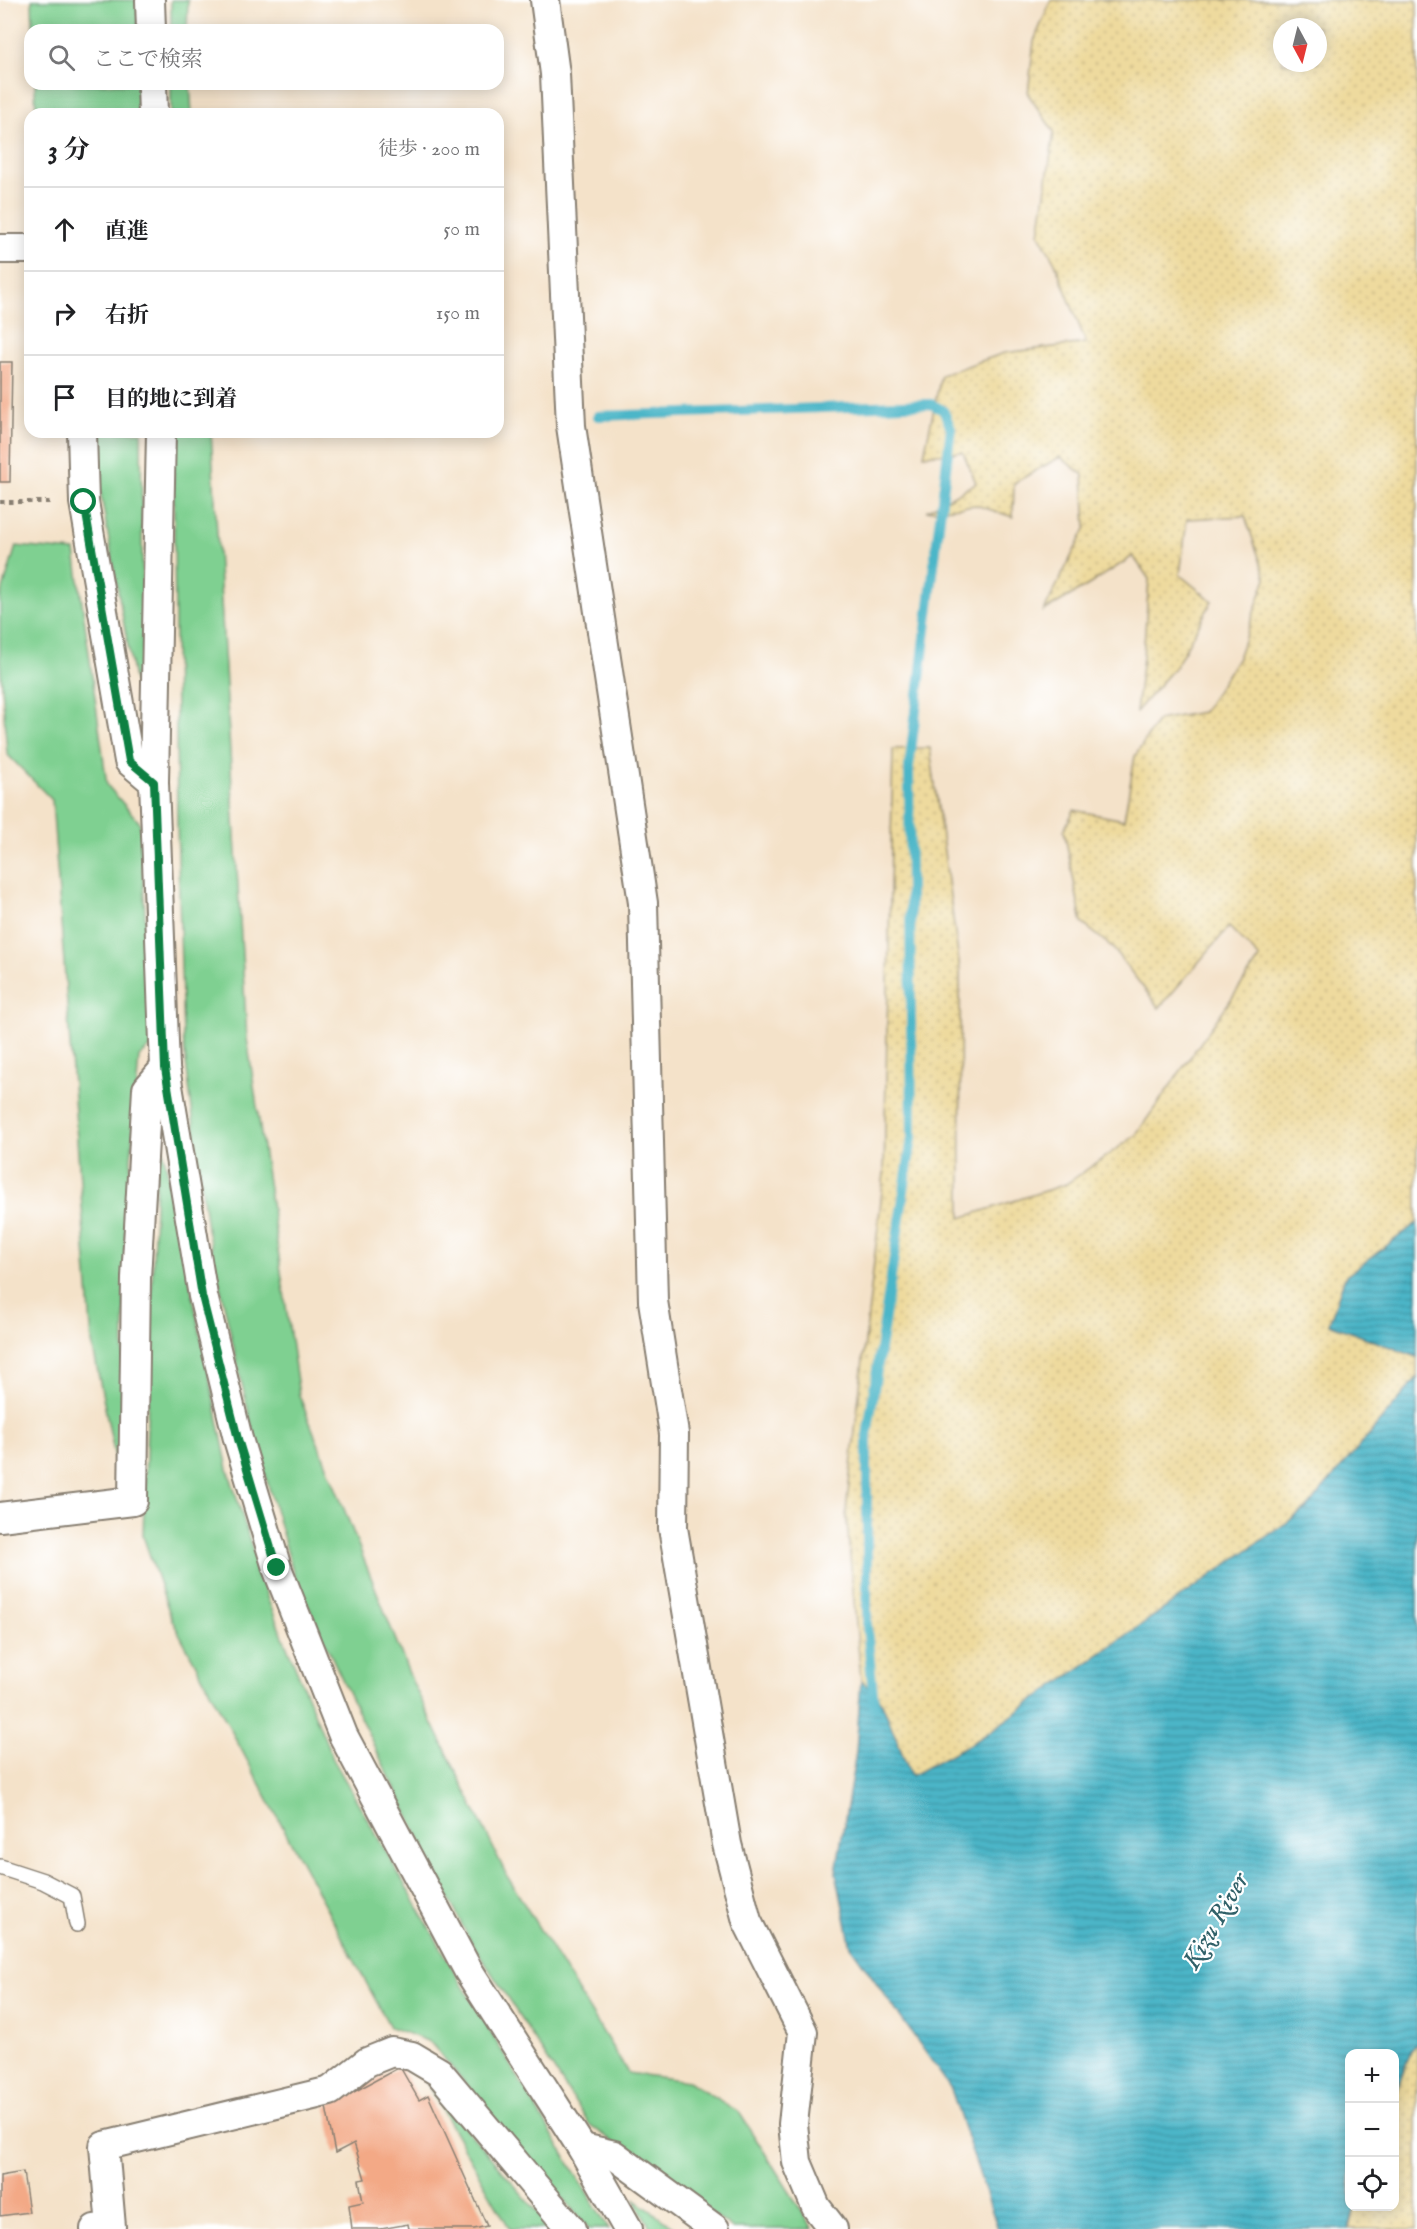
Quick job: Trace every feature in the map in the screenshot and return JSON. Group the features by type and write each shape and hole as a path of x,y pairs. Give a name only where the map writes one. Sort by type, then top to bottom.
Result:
{"street":[{"path":"150,0 151,24"},
{"path":"545,0 555,74 571,426 643,903 653,1301 674,1434 673,1528 727,1844 747,1921 803,2032 793,2124 797,2162 816,2207 833,2229"},
{"path":"152,90 153,108"},
{"path":"0,249 24,249"},
{"path":"82,438 84,502 129,761 154,782"},
{"path":"161,438 154,782 165,1068 202,1296 238,1439 277,1568 343,1736 468,1970 582,2148 628,2229"},
{"path":"0,1517 133,1501 136,1278 147,1089 165,1068"},
{"path":"95,2229 111,2227 104,2146 330,2091 367,2062 392,2052 412,2056 439,2072 572,2229"},
{"path":"582,2148 614,2155 716,2229"}],"lane":[{"path":"0,1867 43,1881 72,1896 77,1924"}],"path":[{"path":"0,502 84,502"}],"green space":[{"path":"32,0 137,0 138,24 33,24"},
{"path":"171,0 188,0 187,24 171,24"},
{"path":"35,90 138,90 138,108 36,108"},
{"path":"171,90 190,90 192,108 171,108"},
{"path":"98,438 141,438 144,736 100,490"},
{"path":"173,438 211,438 247,1038 299,1395 412,1681 507,1876 628,2073 688,2081 739,2112 813,2229 733,2229 589,2124 467,1935 356,1709 294,1575 252,1428 207,1229 183,1038 177,822"},
{"path":"16,546 75,551 107,785 140,823 152,1046 139,1057 125,1237 122,1492 92,1343 52,800 7,754 0,659 0,599"},
{"path":"158,1125 228,1469 268,1600 333,1759 460,1981 609,2229 589,2229 430,2042 390,2027 172,1620 143,1536"},
{"path":"426,2082 552,2229 510,2229"},
{"path":"634,2199 677,2229 651,2229"}],"sand":[{"path":"1051,0 1417,0 1417,1223 1345,1277 1329,1324 1417,1357 1417,1378 1306,1509 979,1739 911,1776 882,1703 861,1680 846,1511 884,1173 893,749 930,748 960,970 961,1218 1066,1184 1135,1136 1260,958 1229,927 1159,1008 1112,947 1082,923 1064,830 1074,810 1124,820 1135,756 1158,720 1203,712 1238,658 1266,578 1245,516 1187,519 1180,575 1212,601 1176,666 1136,712 1149,579 1133,556 1044,611 1086,527 1083,475 1060,457 1014,483 1013,517 976,505 926,511 976,483 963,452 924,455 941,375 1004,353 1086,343 1055,263 1039,234 1054,132 1028,94 1034,41"},
{"path":"1417,2044 1417,2229 1350,2229 1354,2211 1399,2211 1399,2084 1411,2050"}],"water":[{"path":"1417,1223 1417,1357 1329,1324 1345,1277"},
{"name":"Kizu River","path":"1417,1378 1417,2044 1411,2050 1399,2084 1399,2049 1345,2049 1345,2211 1354,2211 1349,2229 998,2229 950,2087 851,1947 836,1872 856,1752 861,1680 882,1703 911,1776 979,1739 1306,1509"}],"building":[{"path":"0,362 12,362 10,482 0,482"},
{"path":"400,2067 419,2100 428,2095 487,2226 474,2229 409,2229 408,2224 381,2229 352,2229 349,2205 363,2202 359,2180 365,2179 354,2143 335,2153 326,2107"},
{"path":"23,2172 29,2212 0,2216 0,2176"}],"waterway":[{"path":"598,416 931,404 943,410 951,428 909,767 912,1138 867,1436 867,1627 874,1705"}],"route":[{"path":"84,502 129,761 154,782 165,1068 202,1296 238,1439 277,1568"}]}
